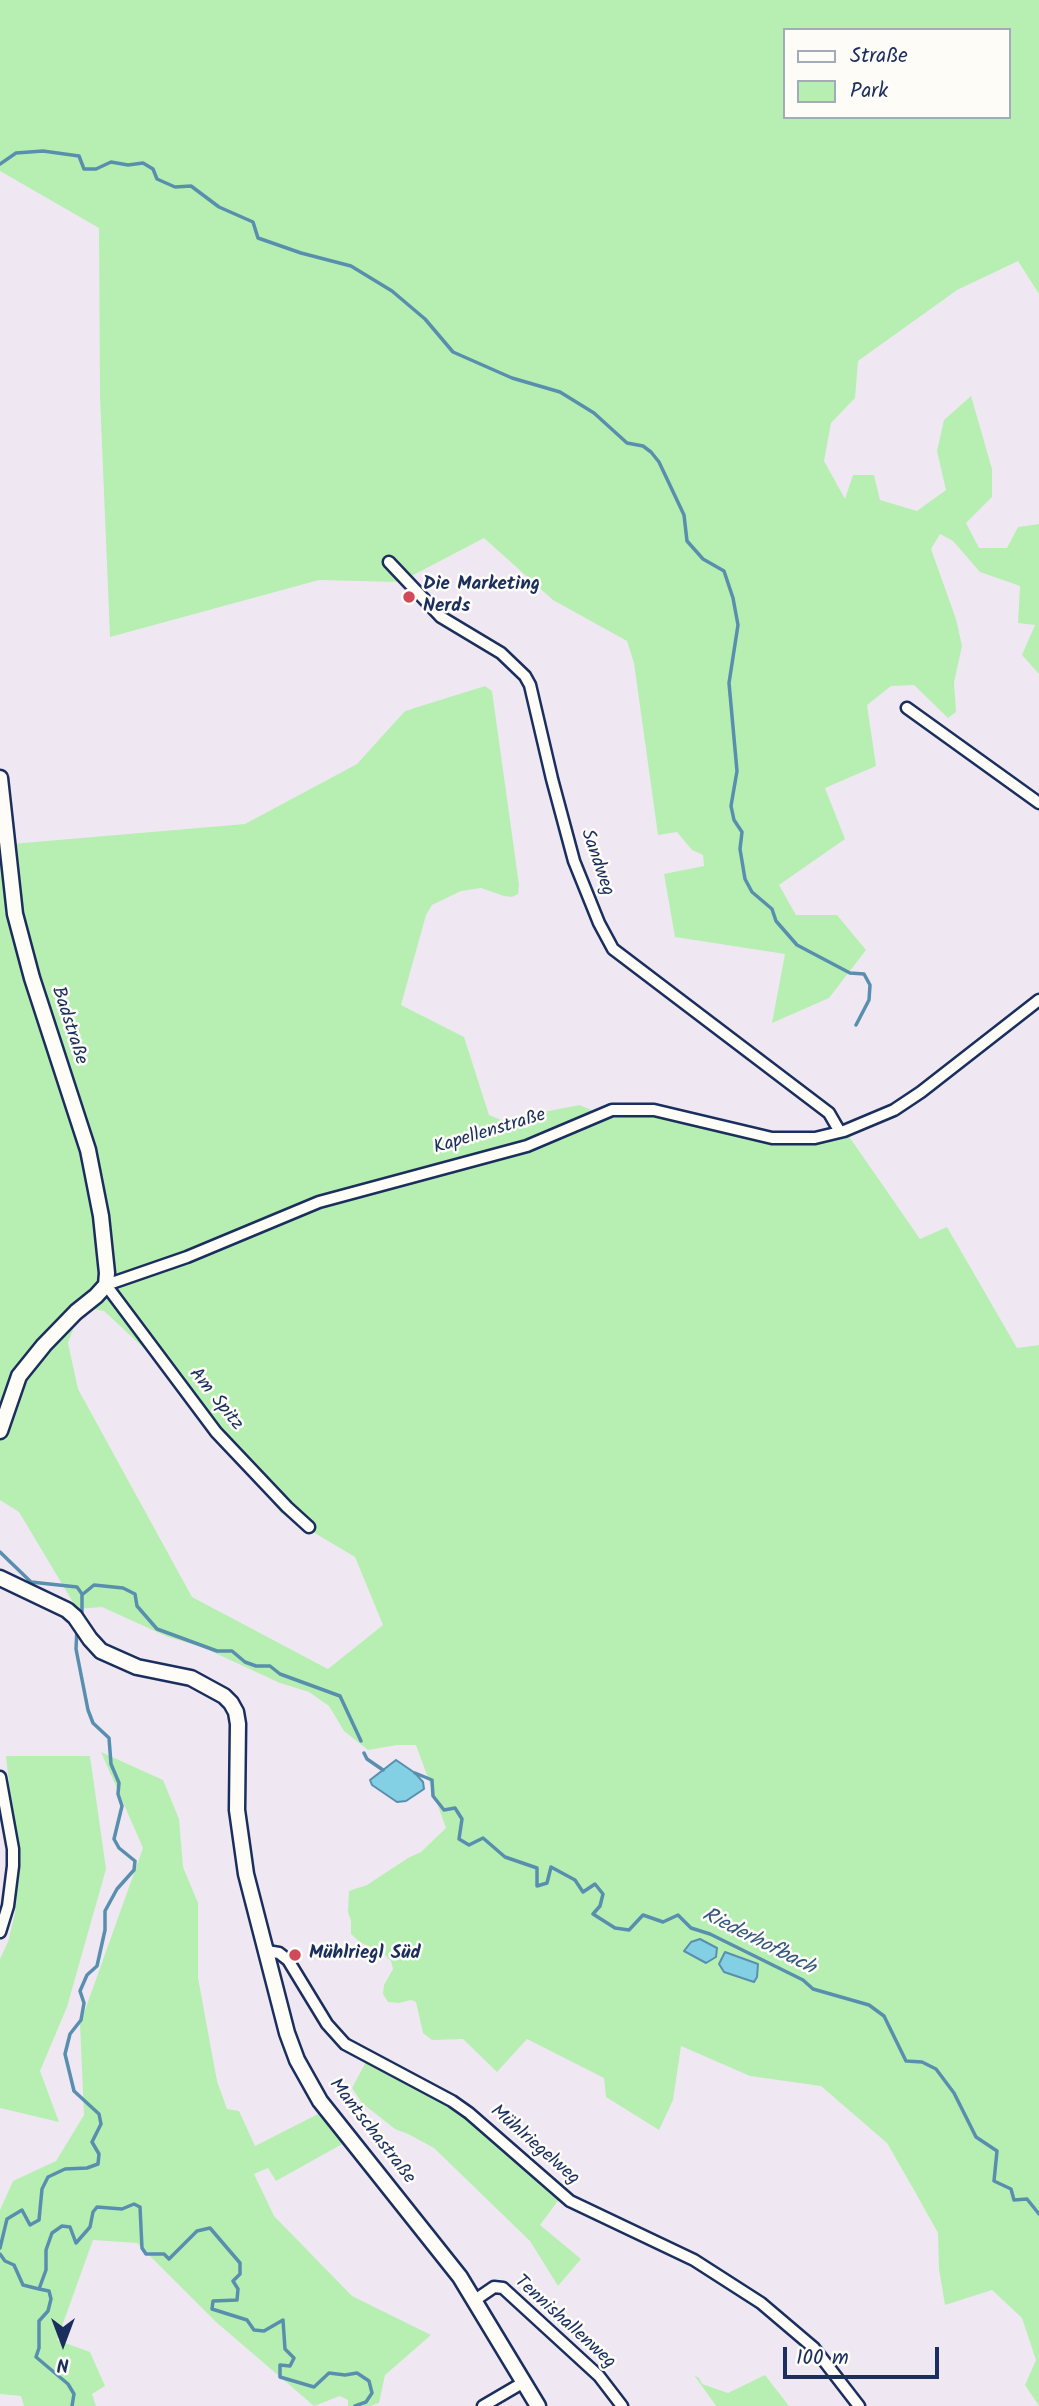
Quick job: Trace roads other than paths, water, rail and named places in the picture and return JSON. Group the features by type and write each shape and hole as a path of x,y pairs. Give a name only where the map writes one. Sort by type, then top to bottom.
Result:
{"street":[{"name":"Sandweg","path":"389,562 441,617 501,653 525,676 530,685 575,861 599,923 613,949 829,1113 840,1132"},
{"path":"907,708 1039,803"},
{"name":"Badstraße","path":"0,778 15,914 32,978 88,1150 101,1216 106,1284"},
{"name":"Kapellenstraße","path":"0,1430 19,1376 44,1345 106,1284 187,1257 319,1202 527,1146 612,1110 654,1110 772,1138 815,1139 840,1132 894,1110 1039,1000"},
{"name":"Am Spitz","path":"106,1284 216,1432 309,1527"},
{"name":"Mantschastraße","path":"0,1578 53,1602 79,1622 101,1651 120,1661 191,1678 224,1696 231,1703 238,1724 237,1810 252,1901 287,2032 305,2076 320,2101 446,2257 538,2406"},
{"path":"0,1776 13,1849 13,1866 8,1906 0,1932"},
{"name":"Mühlriegelweg","path":"267,1951 288,1959 327,2024 345,2044 452,2101 570,2201 694,2260 761,2303 814,2348 859,2406"},
{"name":"Tennishallenweg","path":"475,2300 494,2287 506,2291 599,2376 622,2406"},
{"path":"483,2406 524,2382"}],"water":[{"path":"396,1760 423,1782 424,1789 406,1801 397,1802 372,1785 370,1780"},
{"path":"700,1939 717,1948 716,1957 706,1963 684,1951 691,1942"},
{"path":"725,1952 758,1964 754,1982 724,1972 719,1964"}],"waterway":[{"path":"0,164 16,153 43,151 79,156 84,169 96,169 111,162 128,165 143,163 153,169 157,179 175,187 191,186 219,207 253,222 258,238 351,266 392,291 425,319 453,352 512,378 560,392 594,413 627,443 643,446 651,452 659,462 684,515 687,541 703,559 724,571 733,598 738,625 729,683 737,771 731,806 734,820 742,832 740,849 745,879 752,892 772,909 776,921 797,945 850,973 864,974 870,985 869,1000 856,1025"},
{"path":"0,1552 31,1582 77,1587 82,1594 82,1618"},
{"name":"Riederhofbach","path":"83,1594 94,1585 123,1588 135,1594 137,1606 157,1629 217,1651 232,1651 245,1662 256,1666 270,1666 280,1674 340,1696 361,1741"},
{"path":"0,2248 7,2219 22,2210 30,2225 39,2220 42,2189 48,2177 65,2169 87,2168 98,2164 99,2154 92,2142 101,2124 99,2114 74,2091 65,2054 70,2034 81,2020 84,2003 80,1991 87,1975 97,1966 105,1930 105,1911 117,1889 134,1870 135,1861 119,1848 114,1839 122,1806 118,1794 119,1783 111,1764 109,1738 93,1723 88,1710 76,1649 77,1627"},
{"name":"Riederhofbach","path":"364,1753 367,1759 383,1770"},
{"name":"Riederhofbach","path":"415,1773 432,1780 433,1796 444,1810 455,1808 462,1819 459,1839 469,1845 483,1838 505,1857 537,1868 537,1886 547,1883 551,1867 575,1880 583,1892 595,1884 603,1894 600,1906 593,1914 615,1928 629,1930 643,1915 663,1922 678,1915 691,1928 710,1934 803,1980 813,1989 869,2005 884,2016 906,2061 922,2062 936,2069 954,2093 976,2137 997,2151 994,2181 1011,2189 1014,2200 1027,2199 1039,2214"},
{"path":"0,2254 5,2261 14,2265 23,2285 39,2289 46,2270 46,2250 52,2233 62,2226 70,2227 76,2243 90,2227 93,2212 97,2207 122,2209 134,2204 140,2207 142,2248 146,2254 164,2254 169,2259 197,2231 210,2228 240,2263 240,2274 233,2281 238,2289 237,2300 213,2301 212,2309 247,2320 254,2330 264,2331 283,2320 285,2349 294,2358 290,2366 280,2365 280,2377 314,2387 329,2373 357,2373 369,2381 372,2393 366,2402 355,2406"},
{"path":"39,2289 49,2291 51,2299 48,2311 39,2321 39,2348 36,2357 68,2384 74,2394 72,2406"}],"place":[{"name":"Die Marketing Nerds","path":"409,597"},
{"name":"Mühlriegl Süd","path":"295,1955"}]}
